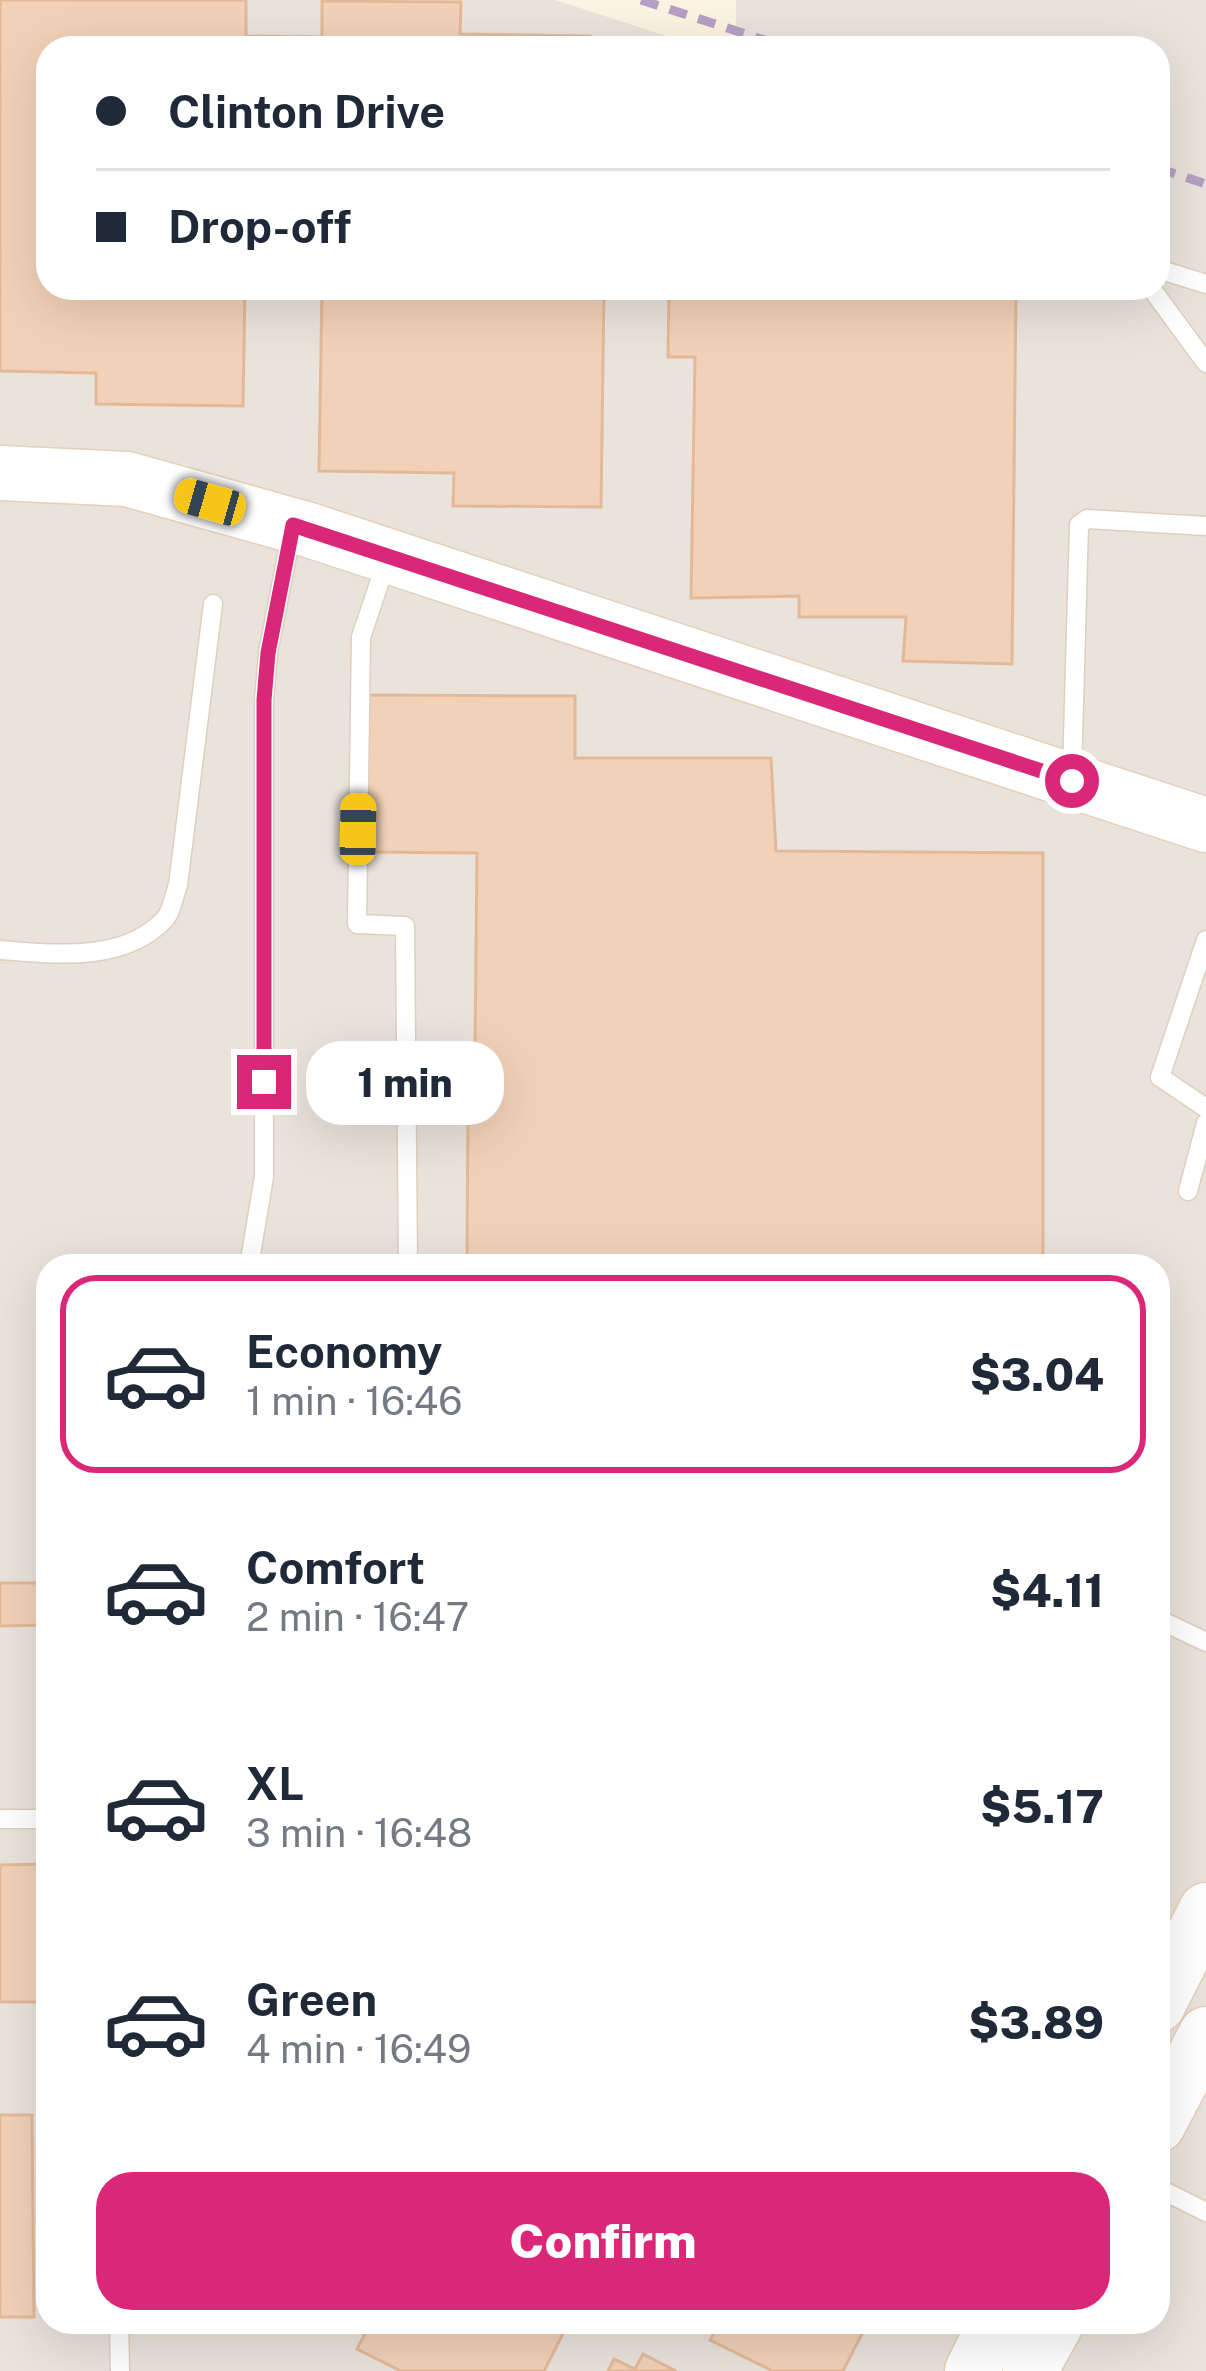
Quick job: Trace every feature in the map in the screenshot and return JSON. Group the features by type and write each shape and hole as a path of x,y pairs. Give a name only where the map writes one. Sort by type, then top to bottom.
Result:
{"main road":[{"path":"0,473 127,479 293,525 1206,825"},
{"path":"1170,1981 1206,1910"},
{"path":"1170,2102 1206,2034"},
{"path":"971,2371 990,2334"},
{"path":"1030,2371 1050,2334"}],"lane":[{"path":"1170,273 1206,284"},
{"path":"1160,300 1206,363"},
{"path":"1072,781 1078,525 1087,519 1206,526"},
{"path":"252,1254 264,1177 264,700 268,653 293,525"},
{"path":"388,556 361,637 357,924 405,926 408,1254"},
{"path":"0,950 69,956 127,944 166,918 178,885 213,604"},
{"path":"1206,940 1160,1077 1206,1108"},
{"path":"1188,1191 1206,1123"},
{"path":"1170,1625 1206,1642"},
{"path":"0,1819 36,1819"},
{"path":"1170,2194 1206,2212"},
{"path":"119,2334 120,2371"}],"shaded area":[{"path":"0,0 555,0 667,36 36,36 36,300 1170,300 1170,36 736,36 736,0 1206,0 1206,2371 0,2371"}],"building":[{"path":"0,0 246,0 246,36 36,36 36,300 245,300 243,406 96,404 96,373 0,371"},
{"path":"322,1 461,2 460,34 590,36 322,36"},
{"path":"322,300 604,300 601,507 453,506 454,473 319,471"},
{"path":"669,300 1016,300 1012,664 903,661 906,617 799,617 799,596 691,598 695,357 668,357"},
{"path":"365,695 575,696 575,758 771,758 776,851 1043,853 1043,1254 467,1254 468,1102 441,1102 442,1049 475,1049 477,853 364,852"},
{"path":"0,1583 36,1583 36,1625 0,1626"},
{"path":"36,1864 36,2002 0,2002 0,1865"},
{"path":"0,2115 32,2115 34,2317 0,2317"},
{"path":"365,2334 563,2334 544,2371 401,2371 357,2349"},
{"path":"713,2334 862,2334 843,2371 773,2371 710,2340"},
{"path":"643,2354 676,2371 608,2371 614,2359 635,2369"}],"railway":[{"path":"641,0 752,36"},
{"path":"1170,172 1206,184"}],"route":[{"path":"264,1082 264,700 268,653 293,525 1072,781"}]}
